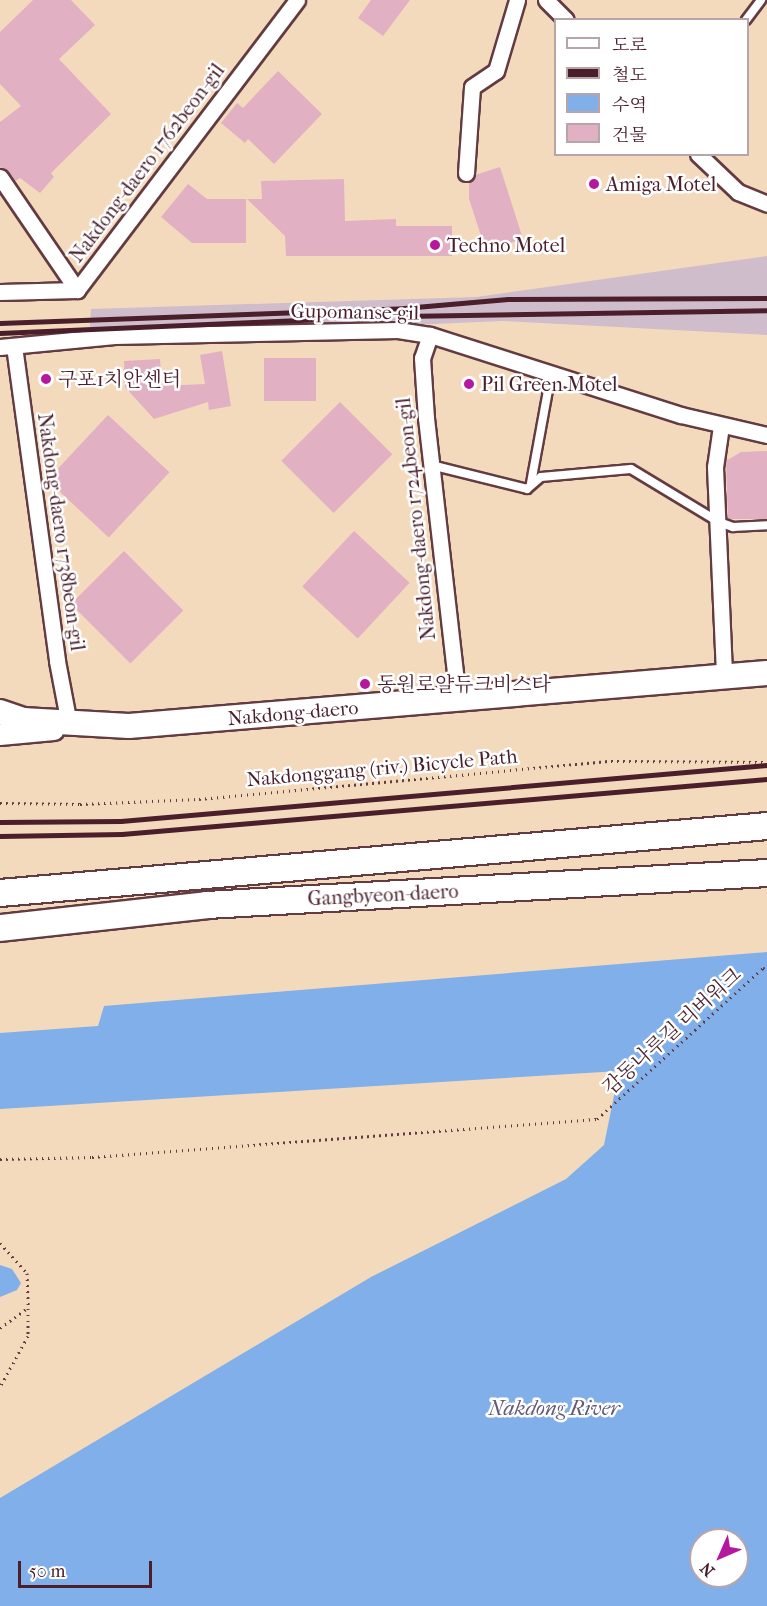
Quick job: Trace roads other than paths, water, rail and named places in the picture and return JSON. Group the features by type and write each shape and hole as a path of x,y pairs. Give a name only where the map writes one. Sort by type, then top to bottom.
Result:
{"highway":[{"name":"Gangbyeon-daero","path":"0,893 764,826"},
{"name":"Gangbyeon-daero","path":"0,928 207,905 767,873"}],"main road":[{"name":"Nakdong-daero","path":"0,712 23,720 69,724 152,725 767,672"}],"street":[{"name":"Nakdong-daero 1762beon-gil","path":"0,292 76,290 297,0"},
{"path":"466,172 472,87 496,71 517,0"},
{"path":"546,0 564,18"},
{"path":"700,156 728,183 760,201"},
{"path":"0,177 76,290"},
{"name":"Gupomanse-gil","path":"7,347 114,336 398,330 430,335 721,426 767,435"},
{"name":"Nakdong-daero 1724beon-gil","path":"430,335 422,358 431,465 458,699"},
{"name":"Nakdong-daero 1738beon-gil","path":"7,347 69,724"},
{"path":"721,426 715,467 724,676"},
{"path":"0,735 97,725"}],"lane":[{"path":"748,18 761,0"},
{"path":"431,465 527,489 531,483 551,374"},
{"path":"531,483 541,477 631,469 719,522 733,527 767,525"}],"water":[{"name":"Nakdong River","path":"767,952 767,1606 0,1606 0,1498 371,1277 566,1179 604,1145 619,1071 0,1109 0,1033 98,1026 104,1006"},
{"path":"0,1265 12,1269 21,1283 17,1290 0,1297"}],"railway":[{"path":"0,323 404,308 508,299 767,298"},
{"path":"404,316 767,310"},
{"path":"0,333 317,319"},
{"path":"0,822 121,821 767,765"},
{"path":"0,836 122,834 767,779"}],"place":[{"name":"Amiga Motel","path":"594,184"},
{"name":"Techno Motel","path":"435,245"},
{"name":"구포1치안센터","path":"46,379"},
{"name":"Pil Green Motel","path":"469,384"},
{"name":"동원로얄듀크비스타","path":"365,684"}]}
